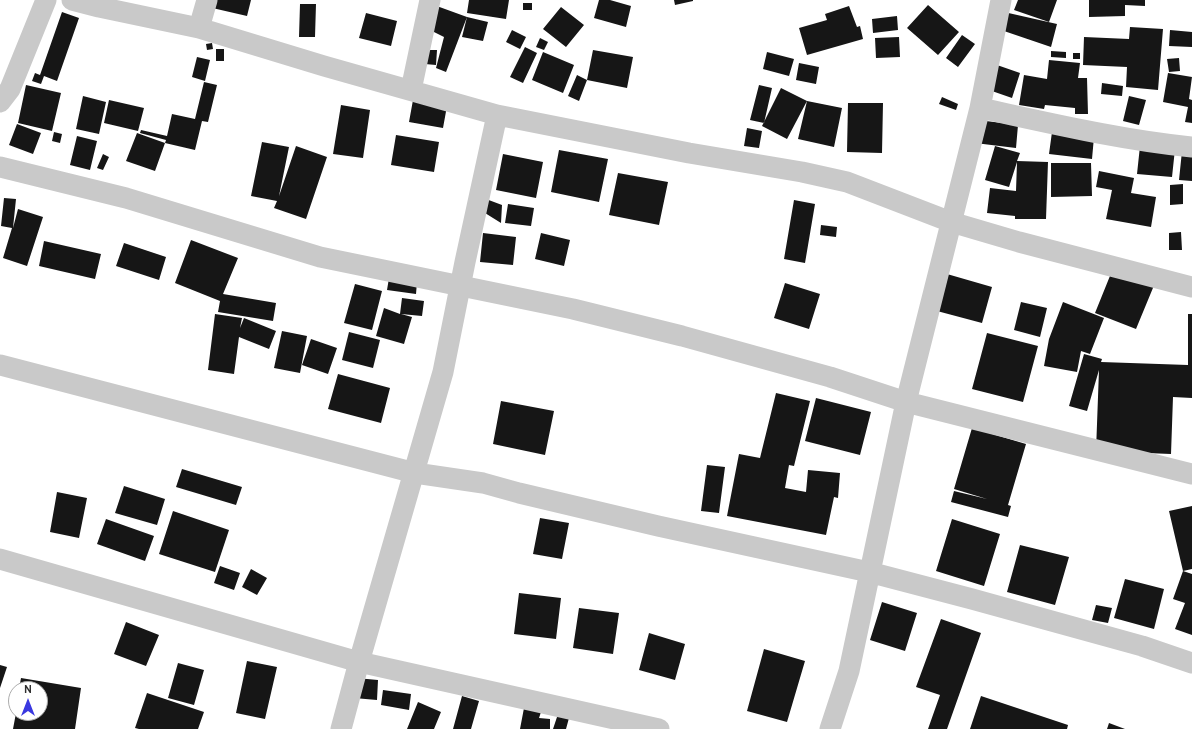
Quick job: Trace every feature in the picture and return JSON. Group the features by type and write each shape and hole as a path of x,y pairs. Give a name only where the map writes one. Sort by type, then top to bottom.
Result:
{"street":[{"path":"0,102 10,89 46,0"},
{"path":"72,0 199,28 497,115 802,172 846,182 951,222 1019,242 1192,287"},
{"path":"199,28 207,0"},
{"path":"411,90 430,0"},
{"path":"830,729 849,671 906,402 980,108 999,6 1002,0"},
{"path":"980,108 1158,144 1192,147"},
{"path":"341,729 443,372 497,115"},
{"path":"0,167 126,198 320,257 572,309 674,334 830,377 906,402 1192,474"},
{"path":"0,365 414,473 483,483 658,526 869,572 1120,640 1192,663"},
{"path":"0,559 359,662 660,729"}],"building":[{"path":"209,0 251,0 247,16 208,7"},
{"path":"469,0 509,0 506,19 467,13"},
{"path":"599,0 610,0 631,6 626,27 594,18"},
{"path":"674,0 693,0 693,1 675,5"},
{"path":"1018,0 1057,0 1049,22 1014,10"},
{"path":"1089,0 1145,0 1145,6 1125,5 1125,16 1089,17"},
{"path":"523,3 532,3 532,10 523,10"},
{"path":"300,4 316,4 315,37 299,37"},
{"path":"434,5 467,17 446,72 436,68 444,37 426,28"},
{"path":"928,5 959,32 938,55 907,28"},
{"path":"849,6 857,27 860,26 863,39 807,55 799,28 827,20 825,14"},
{"path":"561,7 584,25 566,47 543,29"},
{"path":"62,12 79,18 57,81 44,76 41,84 32,81 35,73 40,75"},
{"path":"1004,12 1057,24 1051,47 1001,30"},
{"path":"366,13 397,21 391,46 359,38"},
{"path":"897,16 898,30 873,33 872,19"},
{"path":"467,17 488,22 483,41 462,37"},
{"path":"1130,27 1163,29 1158,90 1126,87 1127,67 1083,65 1084,37 1129,39"},
{"path":"512,30 526,37 520,49 506,42"},
{"path":"1170,30 1192,32 1192,47 1169,46"},
{"path":"962,35 975,44 958,67 946,58"},
{"path":"899,37 900,57 876,58 875,38"},
{"path":"540,38 548,42 544,50 536,47"},
{"path":"212,43 213,49 207,50 206,44"},
{"path":"525,47 537,53 523,83 510,77"},
{"path":"216,49 224,49 224,61 216,61"},
{"path":"425,50 437,50 436,65 425,64"},
{"path":"593,50 633,57 627,88 587,80"},
{"path":"1051,51 1066,52 1066,58 1051,57"},
{"path":"543,52 574,65 563,93 532,80"},
{"path":"767,52 794,59 789,76 763,69"},
{"path":"1073,53 1080,53 1080,59 1073,59"},
{"path":"197,57 210,60 205,81 192,77"},
{"path":"1179,58 1180,71 1169,72 1167,59"},
{"path":"1049,60 1080,63 1078,78 1087,78 1088,114 1075,114 1075,108 1045,105 1044,109 1019,105 1024,75 1047,79"},
{"path":"799,63 819,67 816,84 796,80"},
{"path":"997,65 1020,73 1012,98 989,90"},
{"path":"1168,73 1192,77 1189,99 1192,100 1192,123 1185,122 1188,107 1163,102"},
{"path":"577,75 587,80 579,101 568,96"},
{"path":"204,82 217,85 208,122 202,121 195,150 165,143 166,140 140,133 141,130 167,136 172,114 195,119"},
{"path":"1102,83 1123,86 1122,96 1101,94"},
{"path":"26,85 61,93 52,131 18,123"},
{"path":"759,85 772,88 764,123 750,120"},
{"path":"781,88 807,101 787,139 762,126"},
{"path":"83,96 106,102 99,134 76,129"},
{"path":"1129,96 1146,100 1139,125 1123,121"},
{"path":"942,97 958,104 956,110 939,104"},
{"path":"109,100 144,108 138,131 104,123"},
{"path":"413,100 447,106 443,128 409,122"},
{"path":"807,101 842,108 834,147 798,139"},
{"path":"848,103 883,103 882,153 847,152"},
{"path":"341,105 370,110 363,158 333,154"},
{"path":"978,120 1018,125 1016,148 975,143"},
{"path":"17,124 41,133 33,154 9,145"},
{"path":"747,128 762,131 759,148 744,146"},
{"path":"54,132 62,134 60,143 52,141"},
{"path":"1052,132 1094,137 1092,159 1049,154"},
{"path":"137,133 165,143 155,171 126,161"},
{"path":"396,135 439,142 434,172 391,165"},
{"path":"77,136 97,141 90,170 70,165"},
{"path":"262,142 289,147 279,196 296,146 327,157 306,219 274,208 277,201 251,196"},
{"path":"995,146 1020,153 1017,161 1048,162 1046,219 1015,219 1015,216 987,213 990,188 1016,191 1017,162 1009,187 985,180"},
{"path":"1140,146 1175,149 1172,177 1137,174"},
{"path":"559,150 608,159 599,202 551,192"},
{"path":"1182,151 1192,153 1192,181 1179,180"},
{"path":"103,154 109,157 103,170 97,168"},
{"path":"503,154 543,162 536,198 496,190"},
{"path":"1051,163 1091,163 1092,196 1051,197"},
{"path":"1099,171 1134,178 1131,193 1156,197 1151,227 1106,219 1112,190 1096,187"},
{"path":"618,173 668,182 659,225 609,215"},
{"path":"1183,184 1183,204 1170,205 1170,185"},
{"path":"4,198 16,199 13,228 18,209 43,217 27,266 3,258 12,228 1,226"},
{"path":"486,199 502,205 501,223 485,213"},
{"path":"794,200 815,204 805,263 784,259"},
{"path":"508,204 534,208 531,226 505,223"},
{"path":"821,225 837,227 836,237 820,235"},
{"path":"1181,232 1182,250 1169,250 1169,233"},
{"path":"483,233 516,237 513,265 480,262"},
{"path":"541,233 570,240 564,266 535,259"},
{"path":"191,240 238,258 223,294 276,303 273,321 218,312 220,301 175,283"},
{"path":"44,241 101,254 95,279 39,266"},
{"path":"124,243 166,257 159,280 116,266"},
{"path":"1114,266 1155,283 1136,329 1095,313"},
{"path":"947,274 992,287 982,323 937,311"},
{"path":"389,278 417,282 416,294 387,290"},
{"path":"785,283 820,294 809,329 774,318"},
{"path":"355,284 382,291 372,330 344,323"},
{"path":"402,298 424,301 422,316 401,314 412,317 404,344 376,336 384,308 400,314"},
{"path":"1021,302 1047,308 1040,337 1014,330"},
{"path":"1063,302 1104,318 1090,354 1081,351 1077,372 1044,366 1049,339"},
{"path":"215,314 242,318 240,328 244,318 276,331 269,349 239,337 234,374 208,370"},
{"path":"1188,314 1192,314 1192,398 1173,397 1171,454 1096,451 1099,370 1087,411 1069,406 1084,354 1102,359 1101,362 1188,365"},
{"path":"282,331 307,336 300,373 274,368"},
{"path":"349,332 380,340 373,368 342,360"},
{"path":"987,333 1038,346 1023,402 972,389"},
{"path":"311,339 337,348 328,374 302,365"},
{"path":"338,374 390,388 381,423 328,409"},
{"path":"776,393 810,401 794,466 789,465 785,488 806,492 808,470 840,473 838,498 834,497 826,535 727,516 739,454 760,458"},
{"path":"816,398 871,412 860,455 805,441"},
{"path":"501,401 554,411 545,455 493,444"},
{"path":"972,428 1026,444 1008,505 1011,506 1008,517 951,502 954,491 987,499 954,489"},
{"path":"707,465 725,467 719,513 701,511"},
{"path":"182,469 242,487 236,505 176,487"},
{"path":"124,486 165,499 157,525 115,513"},
{"path":"57,492 87,498 79,538 50,532"},
{"path":"1192,506 1192,569 1183,571 1169,511"},
{"path":"173,511 229,530 215,572 159,554"},
{"path":"540,518 569,523 562,559 533,554"},
{"path":"106,519 154,536 145,561 97,544"},
{"path":"952,519 1000,534 984,586 936,571"},
{"path":"1020,545 1069,557 1055,605 1007,592"},
{"path":"220,566 240,573 234,590 214,583"},
{"path":"251,569 267,578 257,595 242,587"},
{"path":"1183,571 1192,574 1192,635 1175,629 1185,603 1173,599"},
{"path":"1125,579 1164,589 1154,629 1114,618"},
{"path":"519,593 561,598 556,639 514,634"},
{"path":"882,602 917,613 905,651 870,640"},
{"path":"1096,605 1112,608 1108,623 1092,620"},
{"path":"579,608 619,613 613,654 573,648"},
{"path":"941,619 981,633 947,729 928,729 940,695 916,687"},
{"path":"126,622 159,635 146,666 114,654"},
{"path":"649,633 685,644 675,680 639,670"},
{"path":"764,649 805,661 787,722 747,711"},
{"path":"247,661 277,667 265,719 236,713"},
{"path":"178,663 204,670 194,705 168,698"},
{"path":"0,665 7,667 0,688"},
{"path":"21,678 39,681 20,681"},
{"path":"356,678 378,680 377,700 354,698"},
{"path":"48,682 81,688 75,729 13,729 14,721 48,721"},
{"path":"383,690 411,694 409,710 381,705"},
{"path":"147,693 204,712 198,729 135,728"},
{"path":"462,696 479,701 471,729 453,729"},
{"path":"981,696 1068,725 1067,729 970,729"},
{"path":"418,702 441,712 434,729 407,729"},
{"path":"524,708 541,712 539,718 550,719 550,729 520,729"},
{"path":"558,714 569,718 566,729 553,729"},
{"path":"1109,723 1125,729 1107,729"}]}
